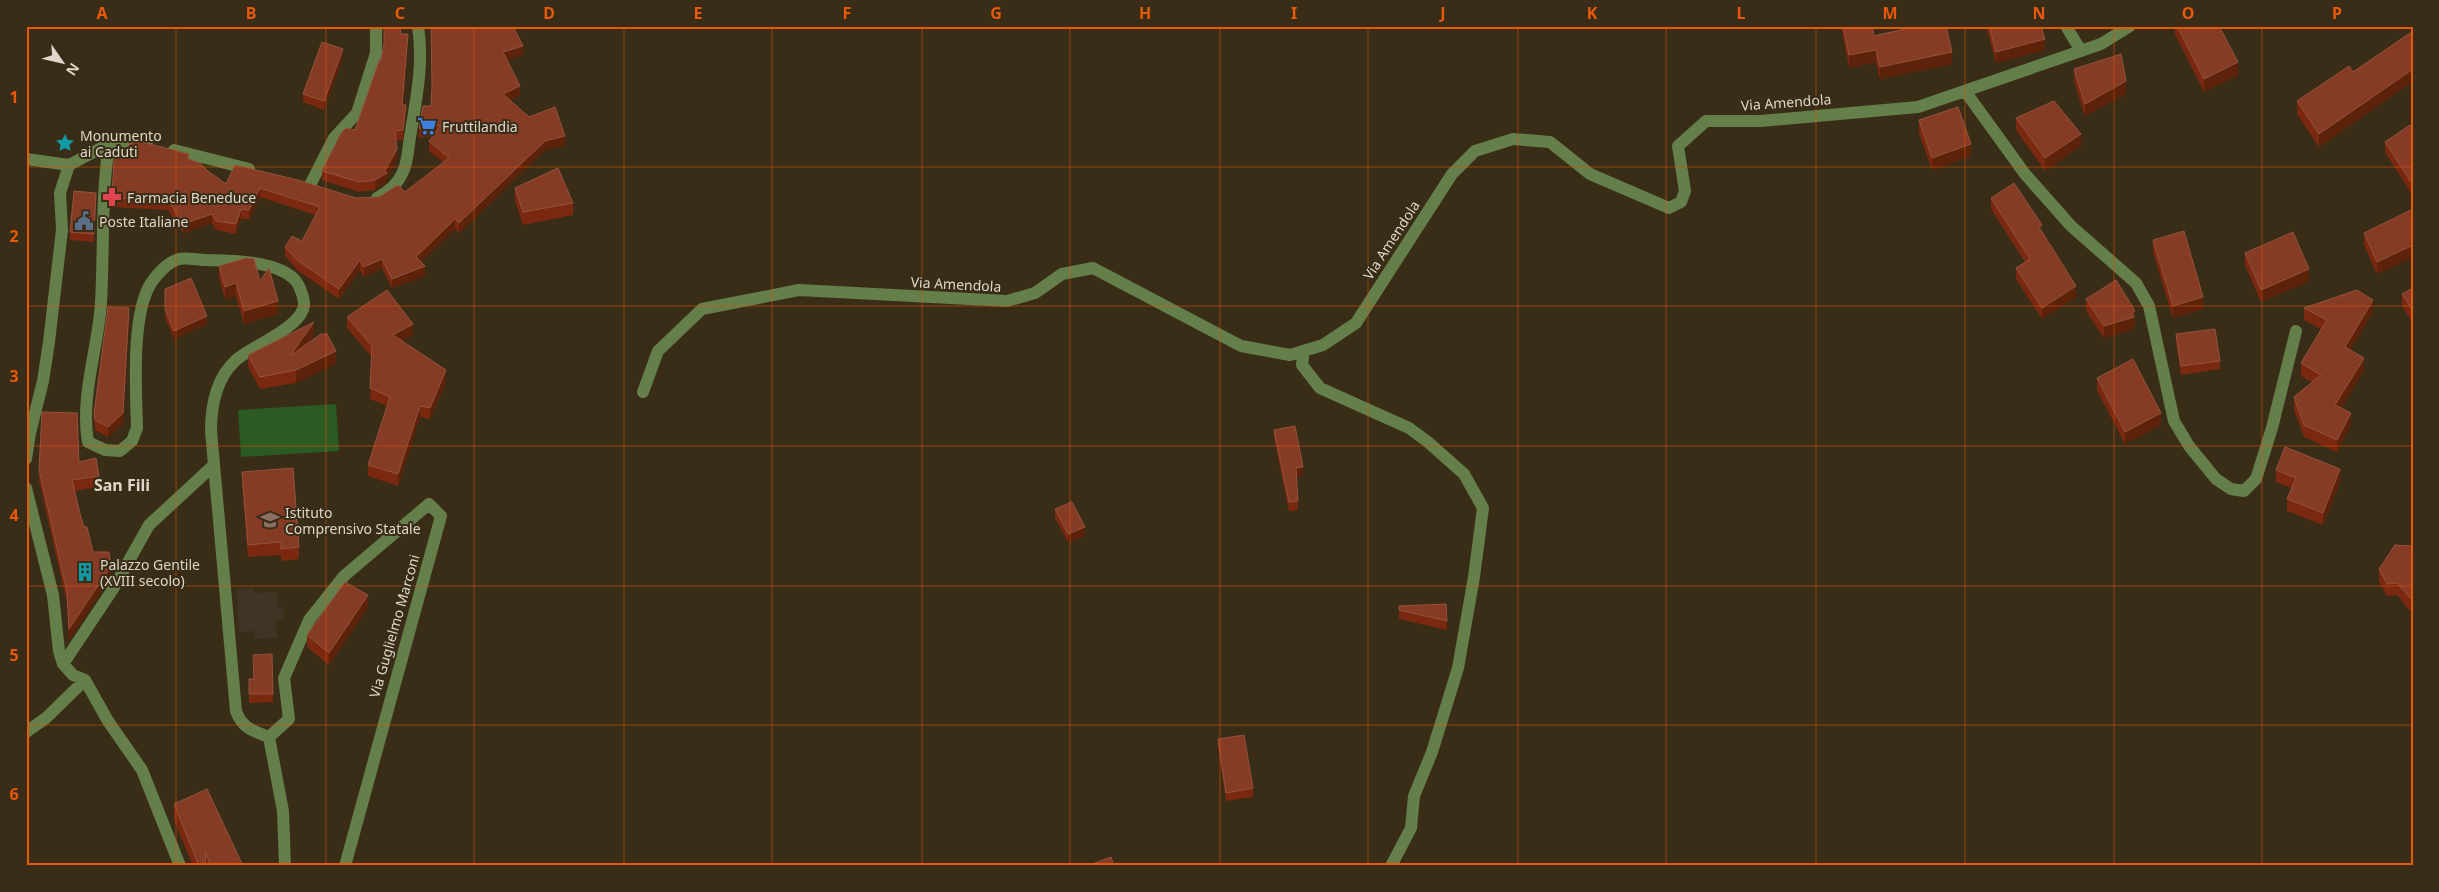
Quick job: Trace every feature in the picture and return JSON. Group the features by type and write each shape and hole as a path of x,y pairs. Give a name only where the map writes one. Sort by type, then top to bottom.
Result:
{"street":[{"path":"325,190 305,183 334,138 357,113 376,53 376,26"},
{"path":"368,199 378,198 393,188 402,174 408,158 417,100 422,49 418,26"},
{"path":"2066,26 2081,50"},
{"name":"Via Amendola","path":"643,392 658,351 702,309 798,290 1007,301 1035,293 1062,274 1093,268 1241,346 1290,355 1323,345 1356,323 1452,174 1476,151 1512,139 1550,142 1590,174 1669,208 1681,202 1685,191 1678,146 1706,121 1760,121 1918,107 2101,44 2130,26"},
{"path":"1965,91 2024,174 2071,226 2136,283 2149,306 2174,421 2189,446 2216,479 2231,489 2244,491 2256,479 2272,428 2296,331"},
{"path":"26,159 69,165 109,144 143,143 263,172"},
{"path":"109,144 104,182 101,304 84,422 88,442 105,450 120,451 132,441 137,428 137,357 140,311 144,296 152,282 170,264 180,259 248,262 272,267 294,278 301,292 304,304 299,316 286,328 235,361 225,374 216,392 211,412 236,711 247,729 269,737 283,811 285,866"},
{"path":"26,459 48,352 62,230 60,193 69,165"},
{"path":"1304,351 1302,365 1320,388 1409,428 1464,474 1483,508 1474,577 1458,668 1432,752 1414,796 1411,828 1391,866"},
{"path":"63,664 113,589 149,525 214,465"},
{"path":"26,488 53,595 59,651 63,664 73,675 85,680 108,721 142,770 180,866"},
{"name":"Via Guglielmo Marconi","path":"269,737 289,719 284,678 309,620 344,576 429,504 441,516 345,866"},
{"path":"26,732 46,718 85,680"}],"shaded area":[{"path":"253,588 254,593 278,592 278,607 284,607 285,619 276,620 277,638 255,639 254,631 239,632 237,589"}],"green space":[{"path":"336,404 339,451 241,457 238,410"}],"building":[{"path":"384,26 400,26 401,34 408,34 402,105 406,105 403,130 395,131 397,149 385,171 387,173 375,180 359,182 322,171 341,133 346,128 355,130 379,61 381,61"},
{"path":"431,26 513,26 523,46 503,52 520,86 503,94 529,117 555,107 565,136 545,141 459,223 455,219 416,257 425,266 392,279 382,259 364,267 360,260 339,289 297,260 285,247 292,236 302,241 320,207 260,188 249,210 241,209 236,224 216,221 212,214 183,224 168,200 112,198 114,158 133,142 146,143 189,154 188,159 200,163 226,184 235,165 298,180 356,198 379,197 398,185 405,192 449,158 429,141 441,125 419,128 423,106 431,106"},
{"path":"1843,26 1872,26 1874,36 1918,26 1946,26 1952,52 1880,67 1876,50 1849,55"},
{"path":"1989,26 2041,26 2045,39 1996,52"},
{"path":"2177,26 2219,26 2238,62 2204,79"},
{"path":"2413,31 2413,69 2319,134 2297,101 2349,66 2353,72"},
{"path":"322,42 343,49 324,101 303,94"},
{"path":"2121,54 2126,81 2085,104 2074,69"},
{"path":"2054,101 2081,134 2045,158 2016,118"},
{"path":"1958,107 1971,144 1932,158 1919,120"},
{"path":"2410,125 2413,130 2413,181 2411,182 2385,142"},
{"path":"558,168 573,203 523,212 515,188"},
{"path":"2014,183 2042,225 2039,227 2076,286 2042,308 2016,268 2030,259 1991,198"},
{"name":"Poste Italiane","path":"74,191 96,193 94,234 70,232"},
{"path":"2413,209 2413,245 2377,262 2364,233"},
{"path":"2184,231 2203,297 2173,306 2153,240"},
{"path":"2293,232 2309,269 2261,290 2245,253"},
{"path":"246,258 254,259 260,281 269,268 278,301 244,311 236,283 225,287 219,266"},
{"path":"191,278 207,316 174,331 165,309 165,289"},
{"path":"2116,280 2135,311 2132,313 2134,317 2104,326 2086,299"},
{"path":"2413,288 2413,311 2402,294"},
{"path":"387,290 413,324 393,335 446,370 430,408 420,406 398,474 368,465 390,397 370,388 372,346 347,317"},
{"path":"2357,290 2373,300 2345,347 2364,358 2335,405 2351,413 2337,440 2304,425 2294,397 2321,375 2301,363 2327,320 2304,308"},
{"path":"108,307 129,308 123,413 108,427 95,420 94,414"},
{"path":"314,322 290,356 321,334 327,334 336,351 296,370 260,377 248,355"},
{"path":"2215,329 2220,361 2181,366 2176,334"},
{"path":"2133,359 2161,413 2125,432 2097,378"},
{"path":"42,412 77,413 79,462 96,458 99,476 72,480 80,514 84,527 87,527 93,552 109,552 111,566 69,629 67,592 39,469"},
{"path":"1295,426 1303,467 1296,468 1298,501 1289,502 1274,430"},
{"path":"2285,447 2340,469 2323,513 2287,499 2296,478 2276,470"},
{"name":"Istituto Comprensivo Statale","path":"293,468 299,547 281,549 281,542 248,545 242,472"},
{"path":"1072,502 1085,527 1068,534 1055,509"},
{"path":"2395,545 2413,546 2413,599 2397,583 2387,584 2379,569"},
{"path":"345,582 368,595 329,653 307,635"},
{"path":"1446,604 1447,621 1399,610 1399,606"},
{"path":"272,654 273,694 249,694 249,679 254,679 253,655"},
{"path":"1244,735 1253,788 1226,793 1218,739"},
{"path":"207,789 243,866 210,866 206,852 205,866 199,866 174,804"},
{"path":"1111,857 1114,866 1087,866"}],"place":[{"name":"Fruttilandia","path":"427,126"},
{"name":"Monumento ai Caduti","path":"65,143"},
{"name":"Farmacia Beneduce","path":"112,197"},
{"name":"Poste Italiane","path":"84,221"},
{"name":"Istituto Comprensivo Statale","path":"270,520"},
{"name":"Palazzo Gentile (XVIII secolo)","path":"85,572"}],"district":[{"name":"San Fili","path":"122,485"}]}
